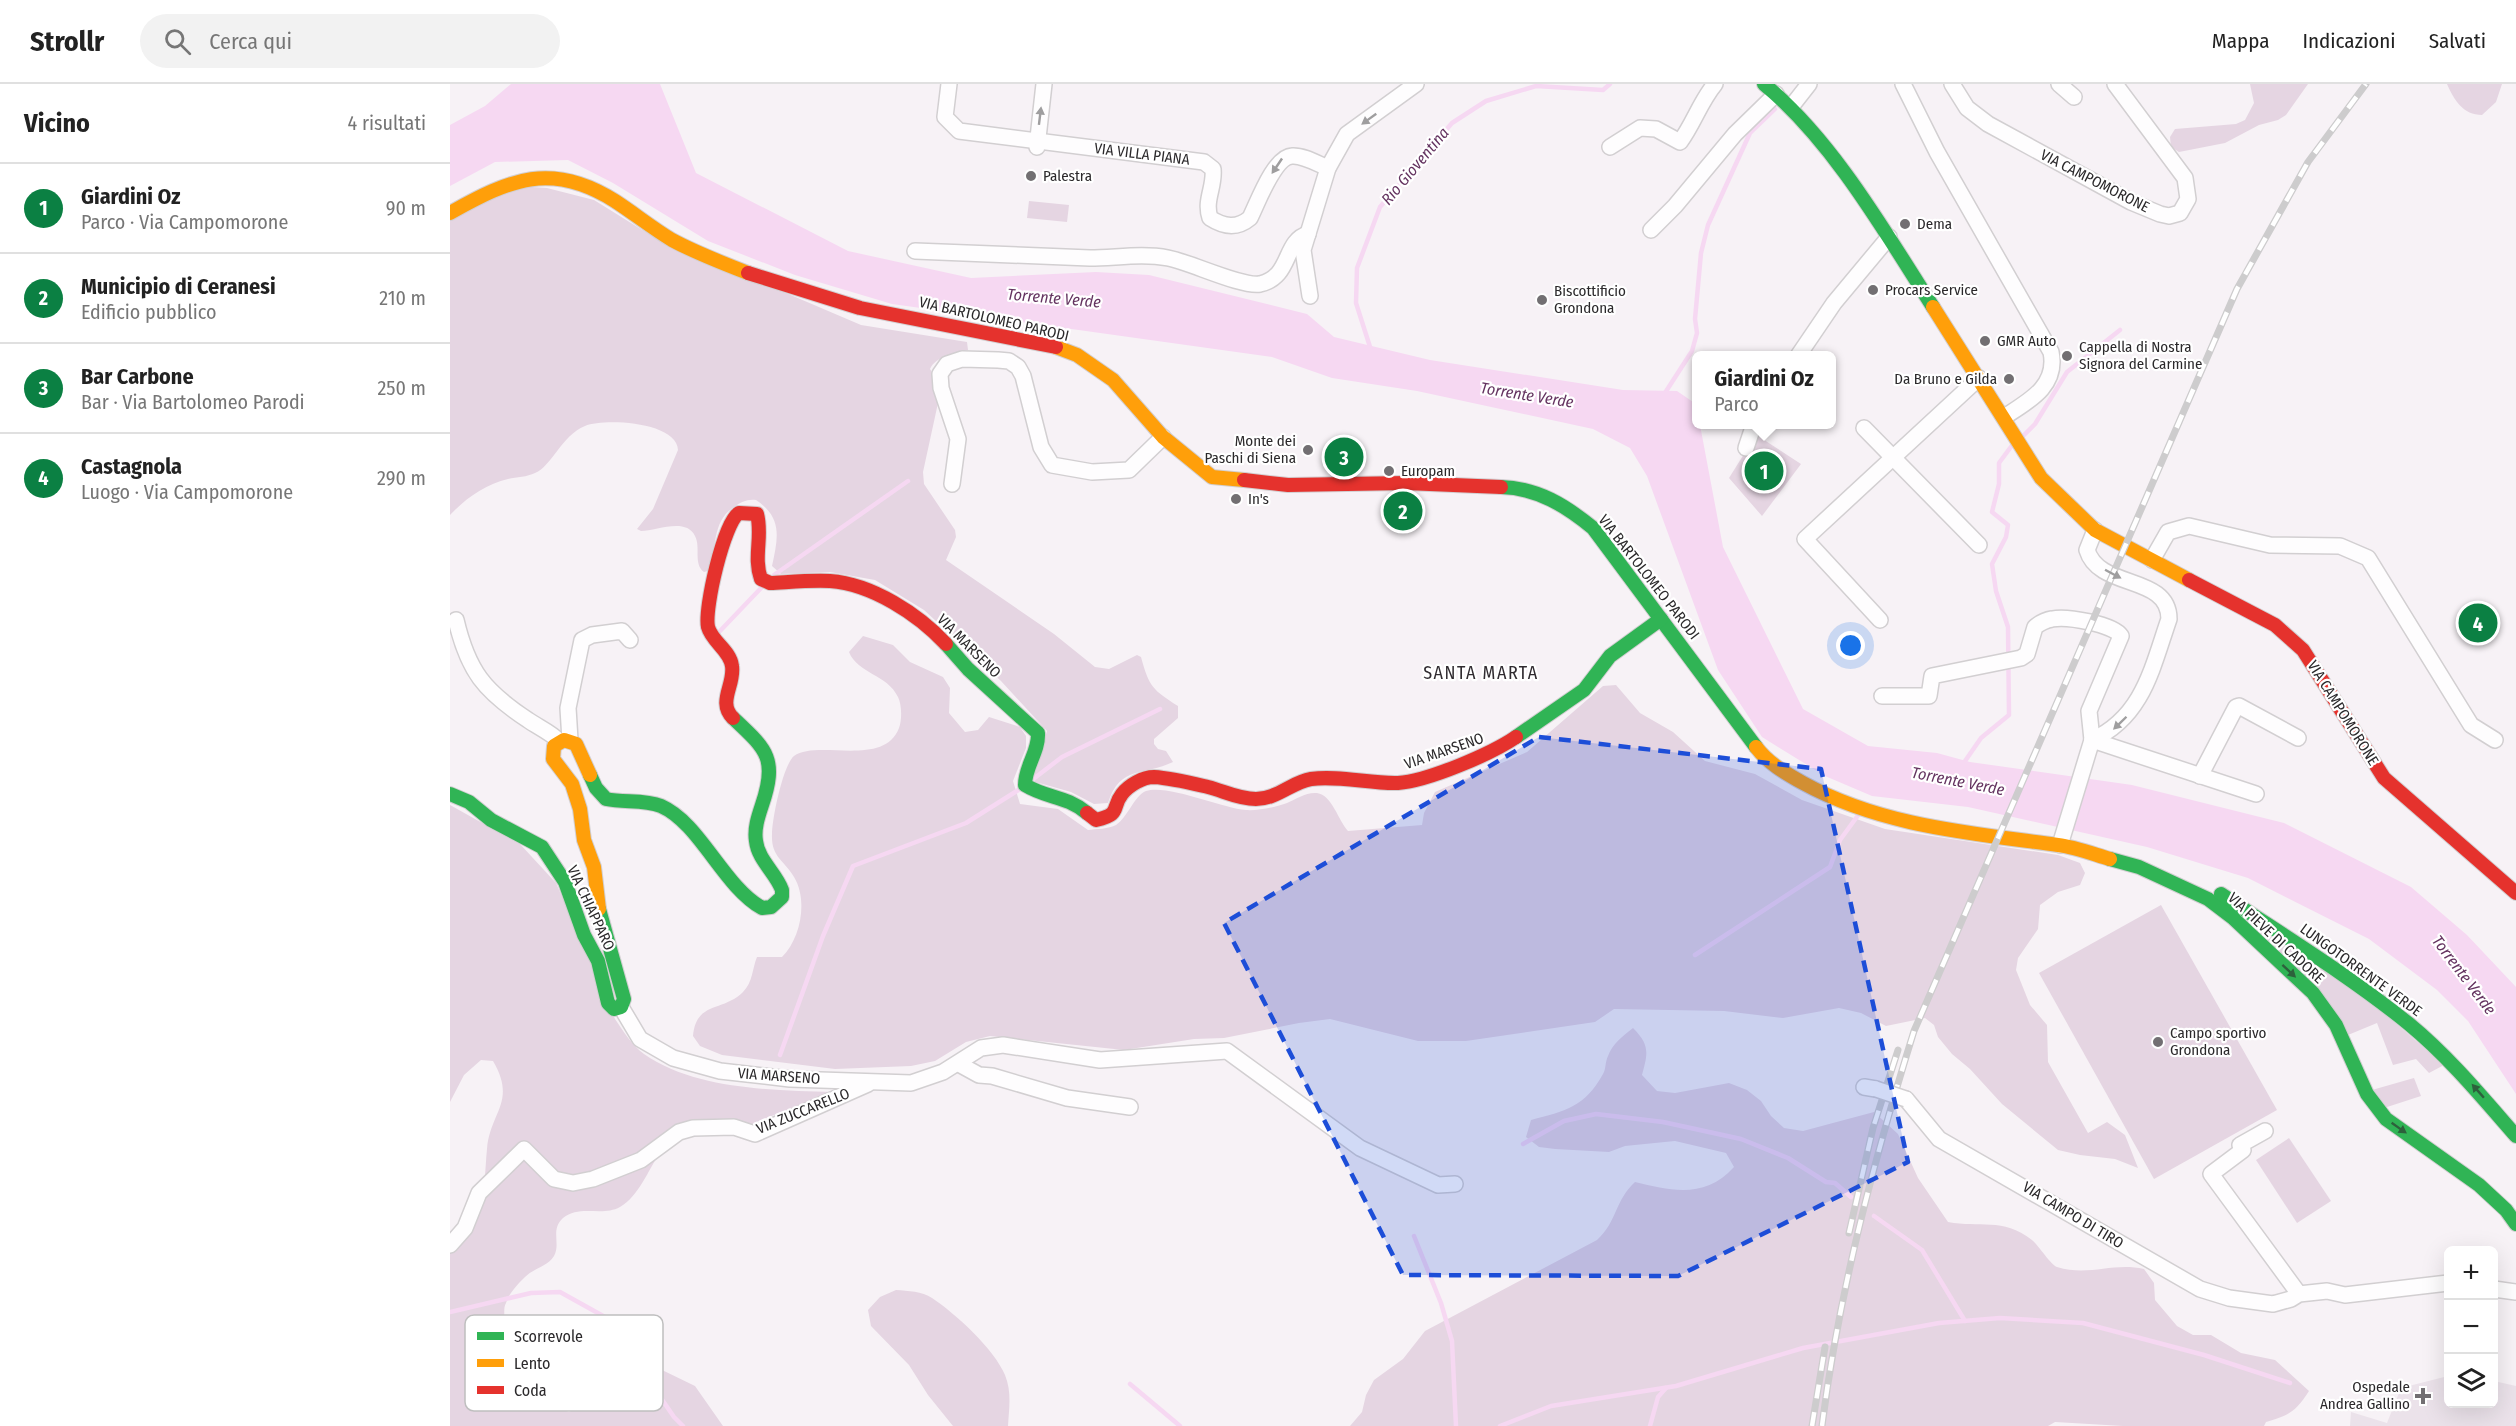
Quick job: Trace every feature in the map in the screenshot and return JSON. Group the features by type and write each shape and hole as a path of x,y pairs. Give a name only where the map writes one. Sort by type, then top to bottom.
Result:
{"street":[{"path":"949,84 945,117 959,131 1037,144 1044,84"},
{"path":"1310,296 1303,250 1328,168 1347,134 1416,84"},
{"path":"1610,147 1640,128 1656,129 1680,142 1691,127 1702,100 1715,84"},
{"path":"1791,106 1809,84"},
{"path":"1903,84 1937,152 2051,352 2052,370 2047,384 2037,395 2004,417"},
{"name":"VIA CAMPOMORONE","path":"1952,84 1967,108 1988,124 2131,202 2160,214 2169,216 2180,213 2188,199 2185,178 2115,84"},
{"path":"2059,84 2074,97"},
{"name":"VIA CAMPOMORONE","path":"1651,230 1676,206 1770,89 1791,106 1889,237 2041,478 2094,530 2275,625 2303,650 2384,778 2516,893"},
{"name":"VIA VILLA PIANA","path":"1037,144 1204,162 1213,169 1214,179 1207,201 1210,218 1218,223 1235,226 1250,218 1277,165 1284,158 1294,156 1328,168"},
{"name":"VIA BARTOLOMEO PARODI","path":"450,213 509,181 526,177 558,178 606,193 665,236 748,272 849,305 1045,345 1077,355 1113,380 1163,437 1190,461 1212,477 1222,480 1288,485 1406,483 1508,487 1551,498 1566,506 1593,528 1762,755 1781,771 1836,801 1890,818 2008,840 2060,845"},
{"path":"915,251 1092,258 1167,257 1226,277 1261,284 1281,273 1295,242 1299,237 1308,234"},
{"path":"1801,351 1834,303 1889,237"},
{"path":"952,484 958,440 940,379 944,367 955,360 998,360 1016,365 1023,376 1041,447 1048,461 1059,467 1092,472 1129,470 1163,437"},
{"path":"1880,620 1805,539 1979,378"},
{"path":"1864,428 1979,545"},
{"path":"1746,448 1752,429"},
{"name":"VIA MARSENO","path":"564,740 581,750 596,788 606,799 655,804 666,808 694,834 742,892 758,906 771,907 782,897 781,887 759,855 755,837 771,773 769,760 759,742 726,711 725,700 732,675 731,661 707,626 708,604 731,520 735,515 744,511 757,514 759,520 755,549 761,579 770,583 832,581 887,597 916,617 944,641 994,694 1038,733 1039,742 1024,774 1025,785 1038,793 1072,801 1096,820 1110,817 1120,807 1121,795 1135,783 1152,777 1209,787 1231,796 1257,799 1275,795 1311,779 1399,783 1418,779 1497,750 1584,690 1610,656 1661,619"},
{"path":"2152,560 2168,532 2189,526 2270,545 2340,546 2368,558 2471,725 2495,741"},
{"path":"2090,746 2110,732 2139,701 2169,619 2167,606 2158,594 2111,575 2092,559 2087,550 2094,530"},
{"path":"1882,696 1929,696 1932,676 2027,654 2035,627 2051,619 2069,618 2120,633 2120,640 2090,711 2090,746 2060,845"},
{"path":"456,620 464,653 475,674 508,705 564,740"},
{"path":"621,1007 624,999 600,913 594,867 584,840 580,809 572,784 553,759 552,750 564,740 582,640 592,634 622,631 630,640"},
{"path":"2200,776 2236,707 2239,706 2298,738"},
{"path":"2090,746 2256,794"},
{"name":"VIA CHIAPPARO","path":"450,794 469,802 491,820 542,847 565,882 575,905 584,935 598,961 608,1003 614,1009 621,1007"},
{"name":"LUNGOTORRENTE VERDE","path":"2060,845 2191,880 2226,896 2358,986 2409,1024 2456,1067 2516,1136"},
{"name":"VIA PIEVE DI CADORE","path":"2158,872 2208,899 2233,918 2313,993 2336,1025 2367,1094 2386,1119 2480,1185 2506,1210 2516,1224"},
{"name":"VIA MARSENO","path":"621,1007 640,1039 673,1058 720,1071 790,1079 911,1083 959,1064 981,1048 1003,1045 1100,1060 1227,1051 1360,1148 1438,1185 1455,1184"},
{"path":"959,1064 979,1075 992,1076 1067,1098 1130,1107"},
{"name":"VIA ZUCCARELLO","path":"450,1245 465,1228 479,1193 524,1149 554,1179 573,1183 593,1179 641,1160 679,1132 693,1128 734,1127 755,1134 789,1117 874,1082"},
{"name":"VIA CAMPO DI TIRO","path":"1870,1088 1906,1099 1939,1139 2200,1289 2229,1298 2273,1304 2299,1294 2327,1291 2345,1295 2444,1283"},
{"path":"2265,1131 2240,1145 2243,1150 2211,1174 2299,1294"},
{"path":"2498,1290 2516,1293"}],"highlighted area":[{"path":"1539,737 1821,769 1908,1162 1678,1276 1403,1275 1224,923"}],"shaded area":[{"path":"2250,84 2308,84 2286,115 2278,120 2259,125 2225,143 2179,152 2171,147 2170,137 2175,129 2236,124 2245,120 2254,103"},
{"path":"2447,84 2502,84 2496,102 2482,115 2460,106"},
{"path":"517,186 547,188 594,200 652,236 861,325 967,342 968,350 941,358 930,369 939,384 938,403 923,472 924,484 955,530 956,537 946,560 1054,634 1095,667 1109,669 1137,655 1141,657 1153,687 1178,706 1178,718 1154,739 1154,744 1158,749 1166,751 1173,762 1126,777 1113,791 1108,803 1094,804 1071,792 1032,781 1047,731 1001,681 924,610 875,580 830,572 781,574 772,566 777,538 775,521 765,507 756,500 747,500 727,513 718,528 708,571 704,572 699,565 697,540 691,530 678,526 641,531 637,529 653,509 678,450 675,441 666,433 653,428 639,424 608,422 585,426 569,437 541,469 532,474 500,481 484,488 450,515 450,220"},
{"path":"1029,201 1069,205 1067,222 1027,218"},
{"path":"1758,436 1801,464 1762,516 1729,478 1744,454 1752,454"},
{"path":"863,636 893,645 910,662 943,677 950,688 949,713 965,732 978,730 989,717 1020,727 1026,736 1026,748 1013,781 1020,804 1058,809 1088,830 1116,825 1142,794 1156,790 1181,793 1250,810 1278,806 1305,795 1317,793 1327,798 1348,831 1422,825 1424,813 1435,792 1527,752 1603,686 1616,685 1640,713 1673,732 1705,761 1755,774 1802,800 1885,829 2058,855 2080,863 2085,873 2080,885 2058,892 2040,905 2038,929 2018,958 2016,970 2030,1005 2047,1025 2048,1062 2088,1133 2107,1122 2125,1135 2138,1168 2115,1159 2058,1150 2002,1104 1970,1069 1952,1054 1938,1037 1934,1025 1925,1018 1886,1026 1861,1013 1839,1008 1783,1018 1724,1011 1614,1009 1595,1022 1466,1041 1418,1041 1330,1019 1224,1038 1194,1039 1124,1050 990,1036 966,1042 935,1061 911,1066 835,1069 722,1055 700,1046 693,1036 699,1017 743,992 751,980 757,957 782,957 789,949 798,929 801,897 798,886 773,848 772,842 776,805 790,761 794,756 804,752 850,751 880,747 891,740 899,728 900,704 893,689 859,665 849,652"},
{"path":"450,805 520,844 556,883 615,1019 644,1054 687,1075 711,1081 761,1089 833,1092 756,1122 736,1135 718,1129 696,1133 671,1144 660,1153 638,1190 620,1207 606,1211 577,1212 563,1218 557,1227 557,1246 554,1256 548,1263 529,1274 511,1292 505,1305 504,1315 465,1315 465,1411 663,1411 663,1370 695,1386 723,1426 450,1426 450,1232 473,1215 481,1201 489,1136 500,1106 503,1087 493,1061 481,1060 464,1075 450,1102"},
{"name":"Campo sportivo Grondona","path":"2161,905 2277,1110 2154,1179 2039,973"},
{"path":"2236,914 2349,983 2444,1065 2429,1073 2416,1059 2393,1065 2377,1023 2348,1035"},
{"path":"1633,1028 1642,1039 1646,1050 1642,1075 1657,1091 1675,1093 1729,1083 1747,1090 1761,1101 1771,1116 1784,1128 1803,1131 1874,1112 1898,1134 1918,1178 1948,1222 2011,1228 2032,1240 2057,1267 2069,1270 2121,1267 2144,1269 2154,1283 2155,1300 2177,1326 2193,1335 2211,1335 2241,1353 2275,1360 2309,1391 2291,1412 2266,1422 2264,1426 2123,1426 2055,1422 2048,1426 1350,1426 1362,1412 1366,1395 1374,1380 1403,1359 1425,1331 1597,1240 1609,1226 1623,1196 1635,1182 1675,1190 1688,1190 1712,1184 1734,1167 1726,1153 1675,1141 1625,1146 1609,1152 1539,1147 1526,1137 1531,1120 1573,1106 1589,1094 1605,1070 1612,1048"},
{"path":"2414,1078 2421,1096 2384,1108 2372,1090"},
{"path":"2289,1138 2331,1201 2297,1223 2256,1160"},
{"path":"896,1290 919,1293 932,1298 952,1313 983,1343 1000,1365 1007,1381 1010,1400 1008,1426 953,1426 928,1395 909,1365 871,1326 868,1310 880,1297"},
{"name":"Ospedale Andrea Gallino","path":"2444,1377 2444,1408 2498,1408 2498,1382 2516,1386 2516,1426 2350,1426 2351,1412 2387,1423 2401,1388"}],"water":[{"name":"Torrente Verde","path":"511,84 660,84 696,173 848,251 971,278 1096,272 1149,275 1307,314 1334,337 1430,360 1623,390 1677,391 1692,401 1692,429 1701,429 1723,547 1803,709 1868,746 1937,753 1970,762 2132,785 2284,823 2411,887 2467,935 2516,987 2516,1094 2468,1021 2437,990 2369,939 2248,878 2147,847 1968,807 1872,796 1825,776 1762,737 1718,670 1647,476 1630,448 1593,429 1417,391 1332,378 1272,357 892,304 795,275 708,241 613,183 568,160 495,162 450,186 450,125 485,106"}],"waterway":[{"name":"Rio Gioventina","path":"1371,350 1356,303 1357,268 1380,207 1452,123 1486,101 1536,86 1603,90 1610,84"},
{"path":"1663,396 1692,351 1697,333 1695,319 1701,253 1708,225 1750,133 1775,109"},
{"path":"2022,437 2035,424 2067,372 2120,330"},
{"path":"1963,764 1981,738 2009,715 2008,627 1996,591 1992,564 2006,537 2008,525 1992,512 1999,484 1999,463 2013,444"},
{"path":"774,575 908,481"},
{"path":"720,631 762,587"},
{"path":"1032,780 1062,757 1160,709"},
{"path":"780,1055 823,936 853,866 966,823 1020,789"},
{"path":"1695,955 1830,867 1840,840 1859,814"},
{"path":"1523,1144 1564,1121 1596,1114 1663,1122 1741,1139 1788,1158 1826,1182 1835,1183 1851,1197"},
{"path":"1874,1216 1922,1250 1965,1321"},
{"path":"1414,1236 1441,1303 1452,1341 1456,1426"},
{"path":"450,1312 531,1293 560,1292 601,1315"},
{"path":"1500,1426 1551,1406 1676,1386 1803,1348 1939,1323 2000,1318 2083,1323 2204,1355 2290,1383"},
{"path":"1130,1384 1180,1426"},
{"path":"1650,1426 1658,1397 1666,1388"},
{"path":"663,1401 683,1426"}],"railway":[{"path":"1822,1426 1838,1325 1859,1226 1914,1031 2237,289 2308,162 2366,84"},
{"path":"1849,1233 1873,1128 1898,1050"},
{"path":"1812,1426 1825,1347"}],"traffic: fast":[{"path":"1764,84 1813,132 1835,160 1877,219 1933,307"},
{"path":"1501,487 1527,491 1551,500 1593,528 1756,747"},
{"path":"1516,737 1584,690 1610,656 1661,619"},
{"path":"946,644 968,669 1038,733 1025,785 1071,803 1087,813"},
{"path":"590,775 596,788 606,799 654,804 675,814 688,826 723,871 748,898 762,908 771,907 782,897 782,890 757,848 756,836 757,823 767,789 769,765 761,747 733,718"},
{"path":"450,794 469,802 491,820 542,847 565,882 584,935 598,961 608,1003 614,1009 621,1007 624,999 599,909"},
{"path":"2110,859 2139,867 2208,899 2233,918 2313,993 2336,1025 2367,1094 2386,1119 2479,1185 2506,1210 2516,1224"},
{"path":"2221,894 2340,973 2409,1024 2478,1092 2516,1136"}],"traffic: slow":[{"path":"450,213 492,191 512,184 531,179 551,178 571,181 615,201 681,245 748,273"},
{"path":"1933,307 2041,478 2095,530 2189,580"},
{"path":"1056,347 1077,355 1113,380 1163,437 1212,477 1244,480"},
{"path":"590,775 576,744 564,740 554,746 553,759 572,784 580,809 584,840 594,867 599,909"},
{"path":"1756,747 1771,763 1796,779 1833,798 1863,809 1927,826 2064,846 2110,859"}],"traffic: jam":[{"path":"748,273 860,308 1056,347"},
{"path":"1244,480 1288,485 1406,483 1501,487"},
{"path":"733,718 728,712 726,700 732,673 731,660 710,632 708,617 716,567 727,532 739,513 757,514 759,522 758,563 761,579 770,583 830,581 862,588 893,602 922,622 946,644"},
{"path":"2189,580 2275,625 2303,650 2384,778 2516,893"},
{"path":"1087,813 1096,820 1113,813 1119,799 1128,788 1150,777 1181,781 1249,799 1271,796 1311,779 1332,778 1388,783 1411,781 1459,766 1516,737"}],"place":[{"name":"Palestra","path":"1031,176"},
{"name":"Dema","path":"1905,224"},
{"name":"Procars Service","path":"1873,290"},
{"name":"Biscottificio Grondona","path":"1542,300"},
{"name":"GMR Auto","path":"1985,341"},
{"name":"Cappella di Nostra Signora del Carmine","path":"2067,356"},
{"name":"Da Bruno e Gilda","path":"2009,379"},
{"name":"Monte dei Paschi di Siena","path":"1308,450"},
{"name":"Bar Carbone","path":"1344,457"},
{"name":"Europam","path":"1389,471"},
{"name":"Giardini Oz","path":"1764,471"},
{"name":"In's","path":"1236,499"},
{"name":"Municipio di Ceranesi","path":"1403,511"},
{"name":"Castagnola","path":"2478,623"},
{"name":"Campo sportivo Grondona","path":"2158,1042"},
{"name":"Ospedale Andrea Gallino","path":"2423,1396"}],"district":[{"name":"SANTA MARTA","path":"1481,673"}]}
